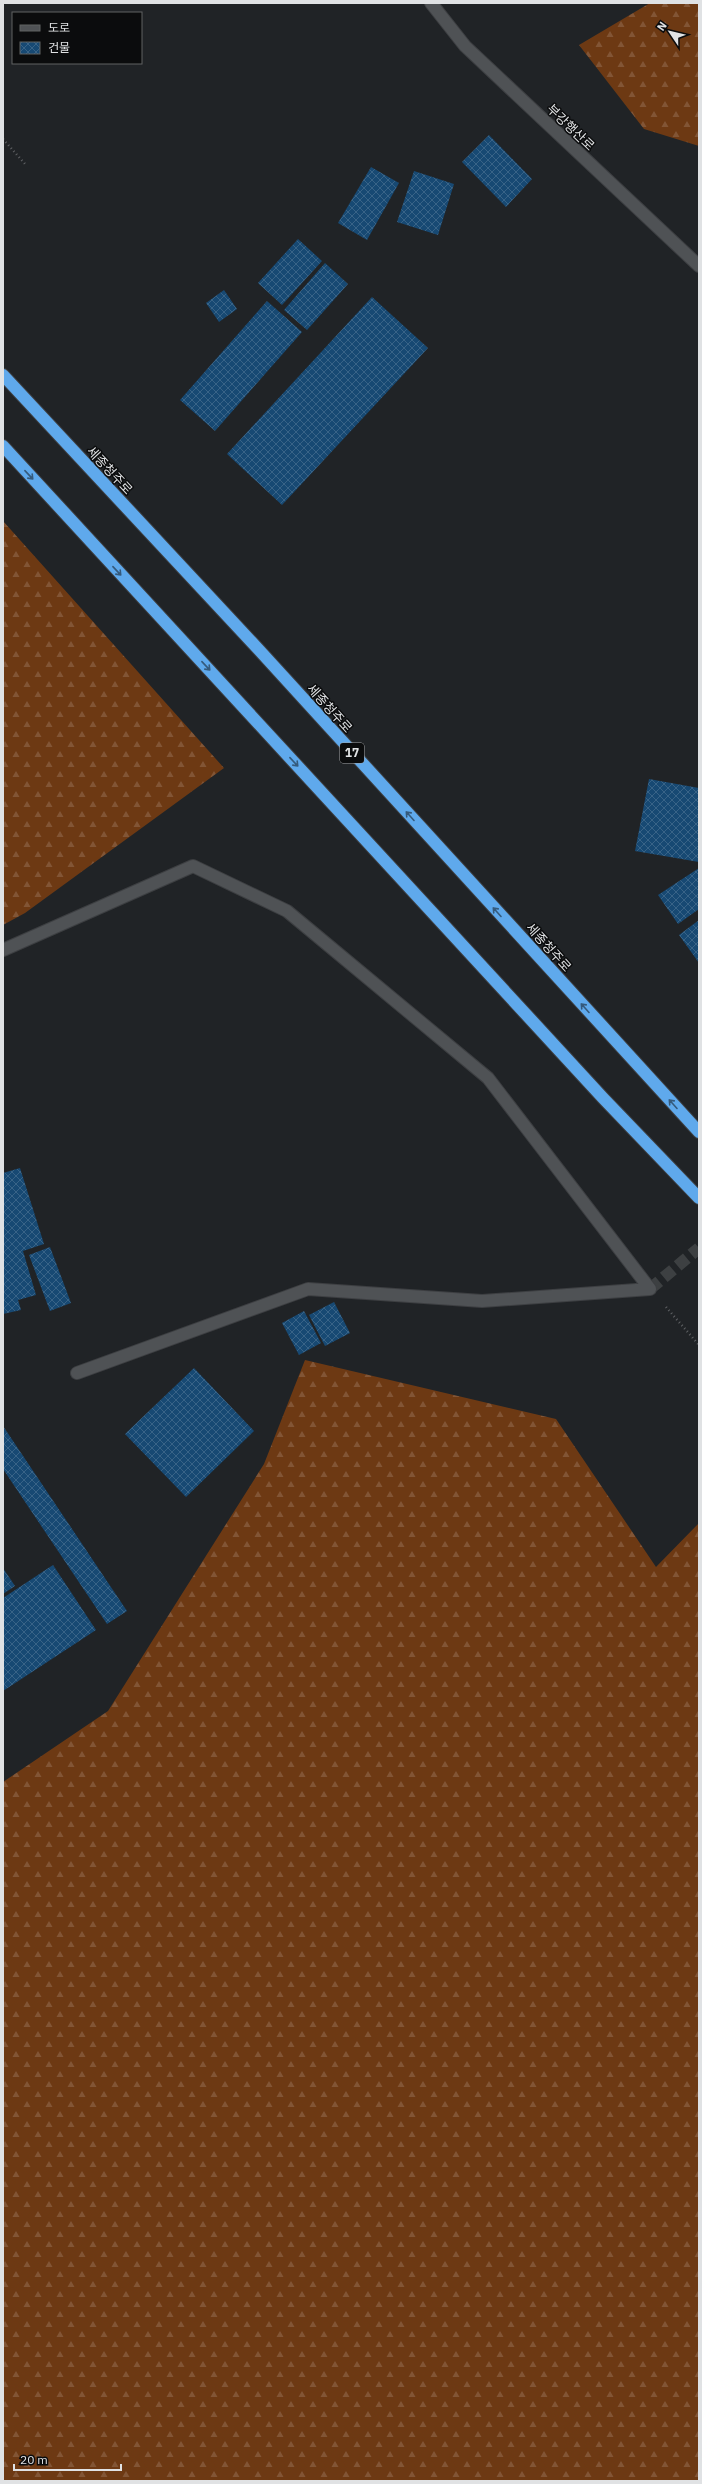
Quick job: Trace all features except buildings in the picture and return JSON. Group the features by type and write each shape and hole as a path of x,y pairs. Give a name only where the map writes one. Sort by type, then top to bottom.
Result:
{"highway":[{"name":"세종청주로","path":"3,375 260,652 699,1132"},
{"path":"3,446 598,1092 699,1198"}],"street":[{"name":"부강행산로","path":"431,3 465,46 699,266"},
{"path":"3,950 193,866 287,911 488,1078 650,1289"},
{"path":"77,1373 308,1289 482,1301 650,1289"}],"path":[{"path":"3,139 26,165"},
{"path":"650,1289 699,1345"}],"green space":[{"path":"650,3 699,3 699,146 644,129 579,45"},
{"path":"3,521 224,768 25,913 3,925"},
{"path":"305,1360 556,1419 656,1567 699,1523 699,2481 3,2481 3,1782 108,1711 264,1464"}],"tunnel":[{"path":"650,1289 699,1248"}]}
